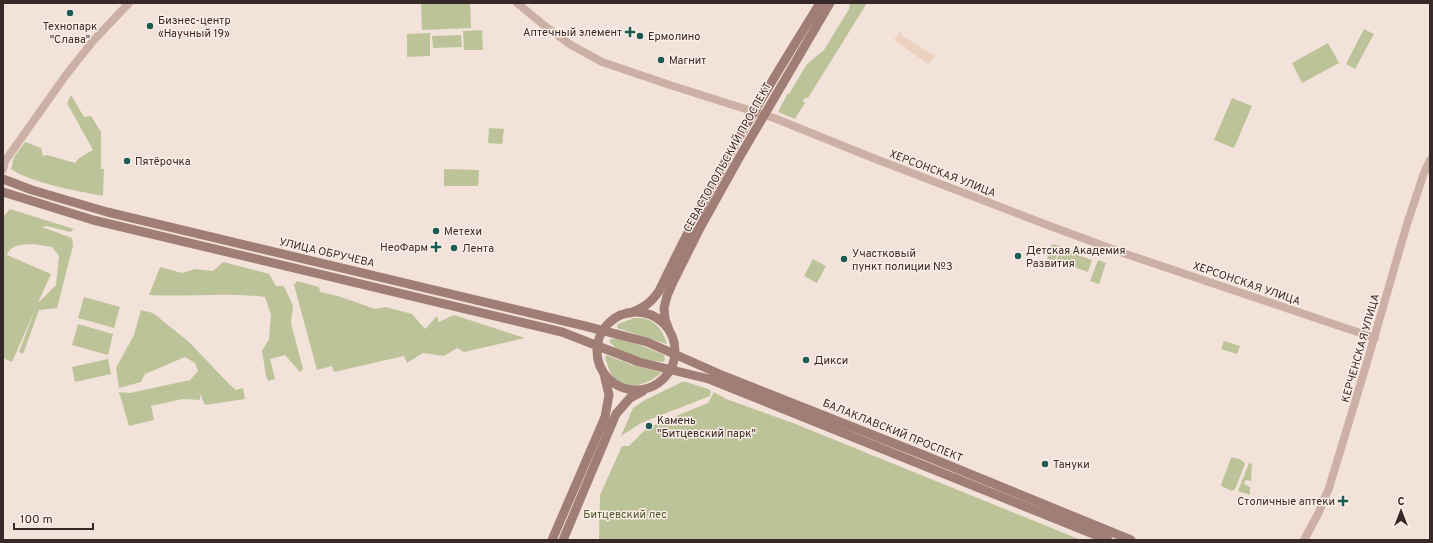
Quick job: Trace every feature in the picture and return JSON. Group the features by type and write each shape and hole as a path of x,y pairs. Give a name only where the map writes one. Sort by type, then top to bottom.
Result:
{"main road":[{"name":"СЕВАСТОПОЛЬСКИЙ ПРОСПЕКТ","path":"603,330 617,317 646,306 653,300 659,291 687,234 754,112 820,3"},
{"name":"СЕВАСТОПОЛЬСКИЙ ПРОСПЕКТ","path":"675,354 672,338 665,319 664,308 673,282 700,228 830,3"},
{"name":"УЛИЦА ОБРУЧЕВА","path":"3,178 32,190 107,212 603,330 646,342"},
{"name":"УЛИЦА ОБРУЧЕВА","path":"3,192 94,220 544,327 581,339 639,362"},
{"path":"630,313 639,312 655,316 662,321 669,330"},
{"path":"552,540 605,417 608,395 604,373 599,360 598,346 603,330"},
{"name":"БАЛАКЛАВСКИЙ ПРОСПЕКТ","path":"646,342 724,376 926,456 1131,540"},
{"path":"563,540 616,414 630,398 662,381 672,370 675,354"},
{"name":"БАЛАКЛАВСКИЙ ПРОСПЕКТ","path":"639,362 708,380 1108,540"},
{"path":"604,373 619,387 633,390 646,389"}],"street":[{"path":"3,169 5,161 66,74 93,41 129,3"},
{"name":"ХЕРСОНСКАЯ УЛИЦА","path":"517,3 550,30 593,58 637,74 791,124 873,158 1056,228 1375,338"},
{"name":"КЕРЧЕНСКАЯ УЛИЦА","path":"1304,540 1318,514 1329,488 1375,338 1407,224 1424,173 1430,160"}],"green space":[{"path":"421,3 470,3 471,28 422,30"},
{"path":"850,3 867,3 808,98 805,98 803,101 805,103 795,119 778,112 788,93 789,94 807,64 824,50 849,9"},
{"path":"1364,29 1374,34 1355,69 1346,64"},
{"path":"482,30 483,50 464,50 463,31"},
{"path":"430,33 430,56 407,57 407,34"},
{"path":"461,35 462,47 433,48 432,36"},
{"path":"1328,43 1339,63 1302,83 1292,63"},
{"path":"71,95 84,117 91,116 101,132 101,169 104,169 103,196 42,182 11,169 14,157 25,142 41,148 43,156 47,155 75,163 79,158 93,150 67,103"},
{"path":"1232,98 1252,106 1234,148 1214,140"},
{"path":"489,128 504,129 502,144 488,143"},
{"path":"444,169 479,170 478,186 444,186"},
{"path":"10,209 74,229 70,232 47,226 42,227 72,238 73,246 57,308 39,310 23,354 19,352 35,310 12,362 3,358 3,217","holes":["33,244 52,247 59,256 56,285 38,303 51,274 7,255 11,249 21,245"]},
{"path":"1052,244 1060,246 1055,261 1047,259"},
{"path":"1061,249 1092,260 1088,272 1056,261"},
{"path":"813,259 826,266 817,283 804,276"},
{"path":"1098,260 1106,263 1099,284 1090,281"},
{"path":"223,262 269,274 276,286 284,286 293,306 291,323 303,369 300,372 285,355 270,359 275,379 268,381 262,351 269,339 271,315 265,297 236,295 149,295 160,267 182,273 195,269 213,271"},
{"path":"297,281 319,287 320,292 338,296 375,309 386,307 412,314 425,329 437,316 439,322 454,315 525,338 464,352 457,348 444,356 423,353 407,363 404,356 334,372 332,366 317,370 294,285"},
{"path":"84,297 120,307 114,328 78,318"},
{"path":"141,310 153,313 189,342 236,390 243,388 245,399 205,405 200,394 200,400 183,399 151,406 154,420 129,426 119,392 130,393 190,380 198,371 195,363 185,357 145,374 141,382 119,388 116,368 134,335"},
{"path":"634,318 646,319 656,324 667,344 617,328 618,324"},
{"path":"78,324 113,334 108,355 72,345"},
{"path":"615,338 640,345 664,355 665,360 663,362 650,360 619,350 609,341"},
{"path":"1224,341 1240,346 1237,354 1221,349"},
{"path":"606,355 632,365 661,373 645,383 638,385 626,385 612,376 605,358"},
{"path":"108,359 111,374 75,382 72,367"},
{"path":"682,382 708,389 711,391 710,396 641,423 621,436 633,408 645,400"},
{"name":"Битцевский лес","path":"714,392 726,399 793,423 1081,540 599,540 600,495 622,446 629,446 647,428 708,403"},
{"path":"1231,458 1239,459 1245,464 1235,489 1232,491 1221,485"},
{"path":"1249,463 1252,464 1251,481 1245,480 1244,484 1250,487 1250,495 1238,491"}],"shaded area":[{"path":"900,32 903,34 902,36 935,56 928,64 894,40"}],"place":[{"name":"Технопарк \"Слава\"","path":"70,13"},
{"name":"Бизнес-центр «Научный 19»","path":"150,26"},
{"name":"Аптечный элемент","path":"630,32"},
{"name":"Ермолино","path":"640,36"},
{"name":"Магнит","path":"661,60"},
{"name":"Пятёрочка","path":"127,161"},
{"name":"Метехи","path":"436,231"},
{"name":"НеоФарм","path":"436,247"},
{"name":"Лента","path":"454,248"},
{"name":"Детская Академия Развития","path":"1018,256"},
{"name":"Участковый пункт полиции №3","path":"844,259"},
{"name":"Дикси","path":"806,360"},
{"name":"Камень \"Битцевский парк\"","path":"649,426"},
{"name":"Тануки","path":"1045,464"},
{"name":"Столичные аптеки","path":"1343,501"}]}
